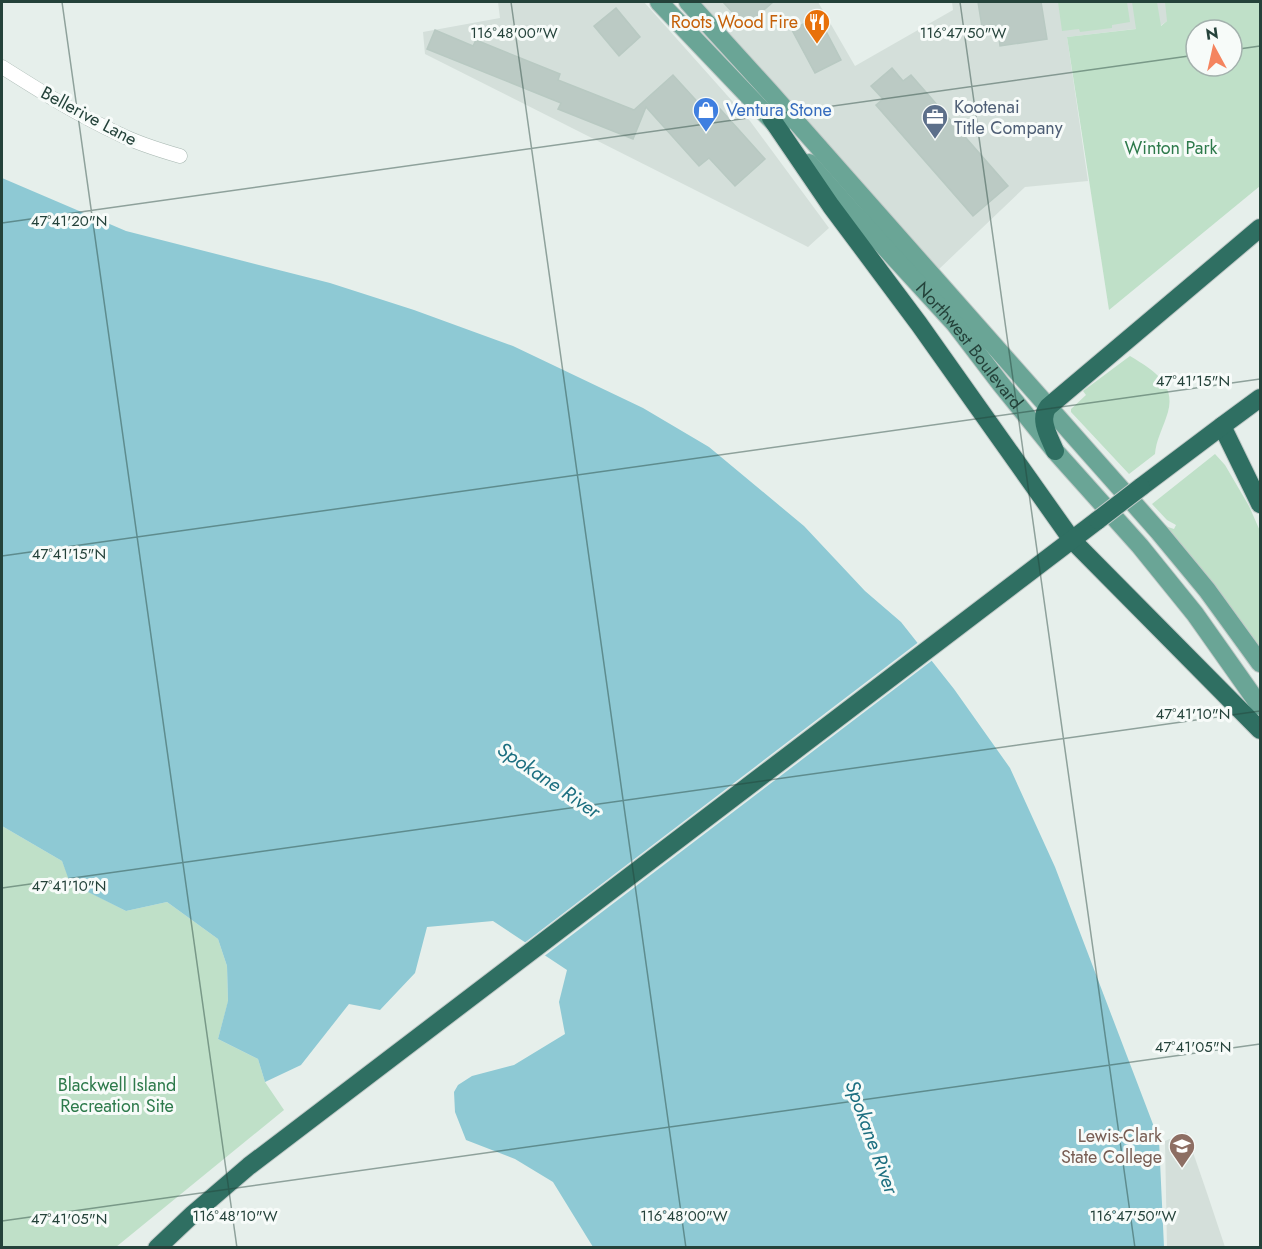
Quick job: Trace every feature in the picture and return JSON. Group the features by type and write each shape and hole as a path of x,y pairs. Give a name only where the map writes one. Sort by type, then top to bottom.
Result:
{"highway":[{"path":"771,118 831,206 919,324 1072,540 1260,730"},
{"path":"1055,451 1044,423 1044,413 1048,407 1260,228"},
{"path":"157,1248 249,1166 1141,487 1260,399"},
{"path":"1222,426 1260,504"}],"main road":[{"name":"Northwest Boulevard","path":"659,2 771,118 848,207 955,324 1055,451 1154,563 1195,614 1260,706"},
{"name":"Northwest Boulevard","path":"688,2 1159,532 1200,582 1260,663"}],"street":[{"name":"Bellerive Lane","path":"2,68 120,135 180,156"}],"shaded area":[{"path":"498,2 644,2 750,121 829,228 808,247 425,54 423,32 500,18"},
{"path":"696,2 818,2 855,66 953,10 952,2 1260,2 1260,9 1184,18 1167,21 1160,26 1067,37 1088,181 1025,187 937,271"},
{"name":"Lewis-Clark State College","path":"1186,1132 1225,1247 1167,1247 1165,1141"}],"green space":[{"path":"1058,2 1127,2 1130,22 1112,25 1112,28 1080,32 1079,29 1062,31"},
{"name":"Winton Park","path":"1132,2 1157,2 1161,26 1167,21 1165,2 1260,2 1260,186 1109,310 1067,37 1136,29"},
{"path":"1130,356 1156,374 1162,381 1167,388 1169,407 1155,454 1129,474 1071,412 1071,409 1086,395 1083,391"},
{"path":"1215,454 1225,465 1249,506 1260,531 1260,653 1162,525 1174,529 1176,525 1167,520 1152,504"},
{"name":"Blackwell Island Recreation Site","path":"2,826 62,861 71,883 126,911 167,902 218,939 227,966 228,1002 218,1039 258,1059 265,1082 284,1110 116,1247 2,1247"}],"water":[{"name":"Spokane River","path":"2,178 126,231 330,283 414,310 513,346 643,408 709,447 804,526 865,591 901,622 954,689 1010,768 1055,867 1159,1140 1164,1247 593,1247 553,1182 515,1159 466,1140 455,1112 454,1092 458,1085 472,1076 514,1065 565,1034 559,1002 567,970 493,921 427,927 415,973 380,1010 349,1004 301,1065 265,1082 258,1059 218,1039 228,1001 227,966 218,939 167,902 126,911 70,883 62,861 2,826"}],"pier":[{"path":"920,641 934,659 543,957 523,944"}],"building":[{"path":"723,2 773,2 745,26"},
{"path":"978,2 1041,2 1047,39 1000,46 998,31 983,33"},
{"path":"616,8 640,37 619,56 594,26"},
{"name":"Roots Wood Fire","path":"818,16 841,60 815,73 792,30"},
{"path":"435,30 473,46 476,40 560,74 558,80 634,110 673,75 704,109 713,101 765,159 735,186 709,158 699,166 646,107 633,139 558,109 561,103 427,49"},
{"path":"892,68 903,81 911,75 1008,186 973,216 876,105 883,99 871,86"}],"place":[{"name":"Roots Wood Fire","path":"817,45"},
{"name":"Ventura Stone","path":"706,133"},
{"name":"Kootenai Title Company","path":"935,140"},
{"name":"Lewis-Clark State College","path":"1182,1169"}]}
